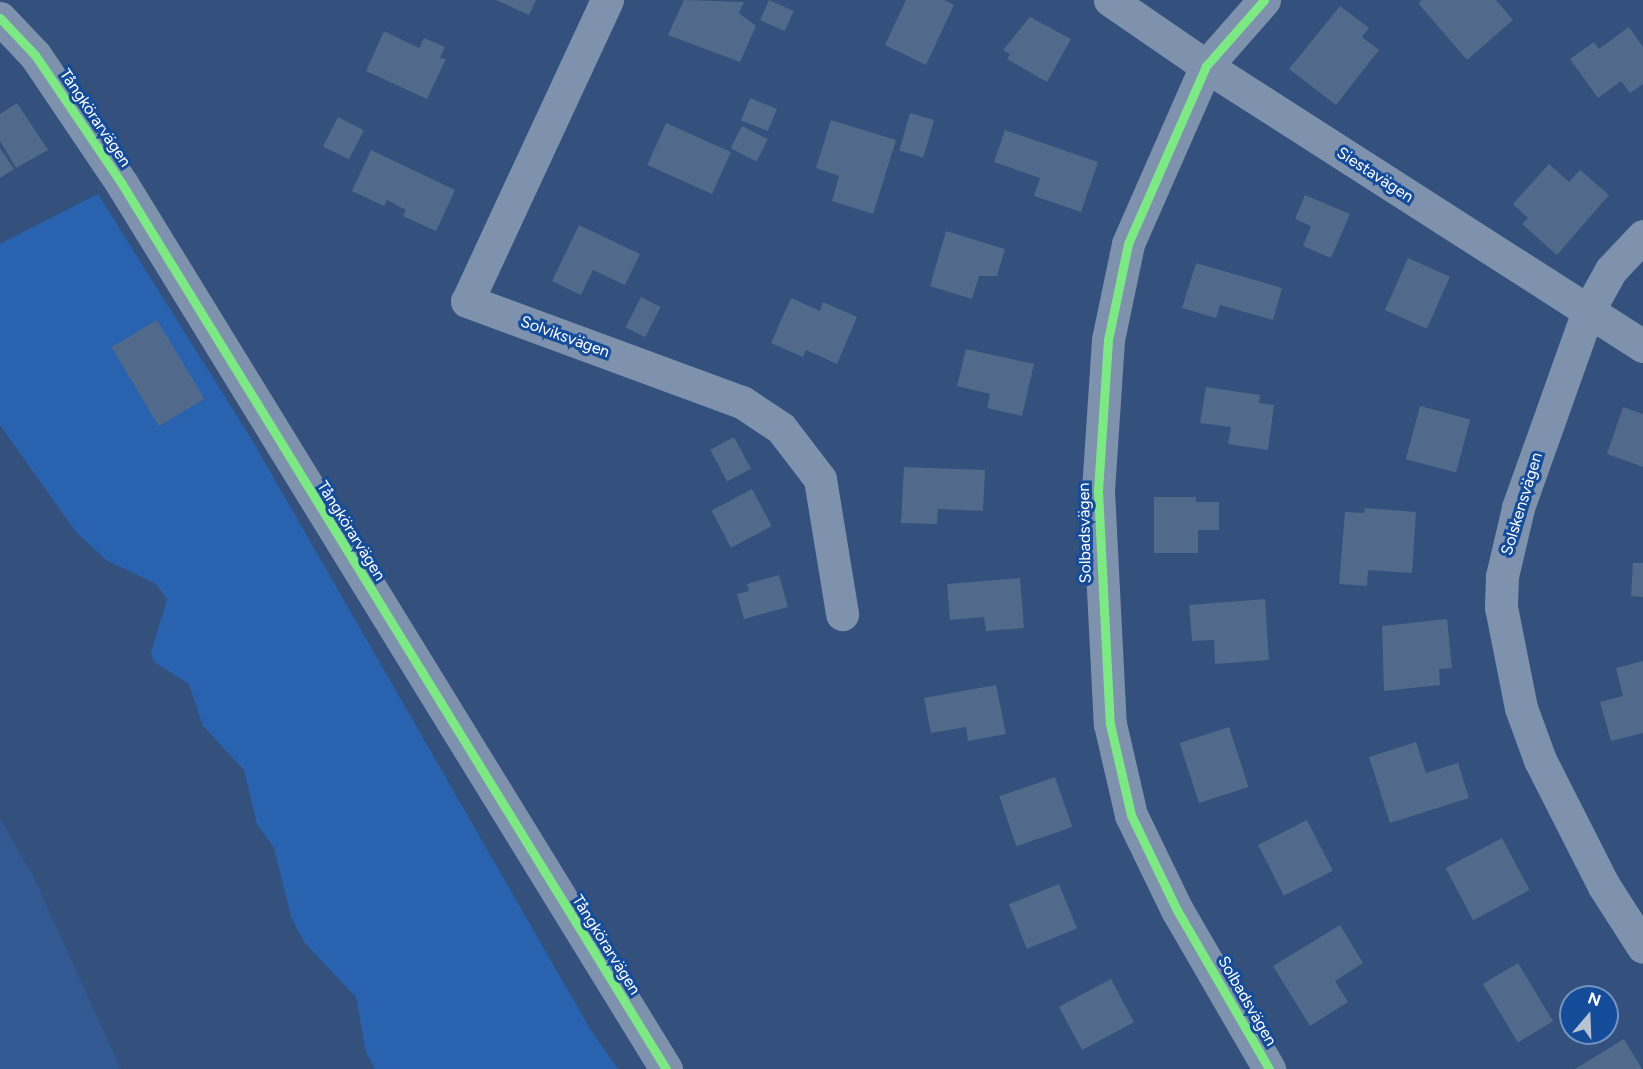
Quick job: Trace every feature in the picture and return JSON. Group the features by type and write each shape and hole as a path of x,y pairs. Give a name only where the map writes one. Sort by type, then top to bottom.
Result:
{"street":[{"name":"Solviksvägen","path":"607,0 467,301 742,402 781,428 820,479 842,614"},
{"name":"Siestavägen","path":"1110,0 1206,66 1643,346"},
{"name":"Solbadsvägen","path":"1264,0 1206,66 1128,244 1108,340 1098,491 1101,619 1110,724 1131,815 1178,910 1269,1069"},
{"name":"Tångkörarvägen","path":"0,18 35,55 122,184 666,1069"},
{"name":"Solskensvägen","path":"1643,236 1611,270 1588,311 1518,508 1502,576 1501,607 1521,708 1540,760 1604,886 1643,947"}],"shaded area":[{"path":"98,194 252,440 590,1029 618,1069 375,1069 366,1052 356,997 304,942 291,917 274,848 257,824 244,770 203,726 189,684 154,662 151,653 167,599 156,584 106,560 76,532 0,425 0,244"},
{"path":"0,818 34,878 121,1069 0,1069"}],"building":[{"path":"496,0 536,0 529,15"},
{"path":"684,0 744,2 739,13 756,26 740,62 668,35"},
{"path":"769,0 794,11 785,31 760,20"},
{"path":"906,0 944,0 954,5 926,65 885,45"},
{"path":"1422,0 1496,0 1513,20 1467,60 1418,3"},
{"path":"1340,6 1369,28 1362,37 1379,50 1336,105 1289,69"},
{"path":"1030,17 1071,39 1047,82 1007,59 1010,54 1003,50"},
{"path":"1629,27 1643,47 1643,84 1630,93 1621,81 1598,98 1570,59 1594,42 1599,49"},
{"path":"384,31 419,48 424,38 445,47 440,58 446,59 427,99 366,71"},
{"path":"750,98 777,109 768,131 741,120"},
{"path":"17,103 48,150 16,168 0,141 0,114"},
{"path":"910,113 934,120 923,157 899,150"},
{"path":"338,117 364,130 349,160 323,146"},
{"path":"831,120 896,140 873,214 832,201 839,176 816,168"},
{"path":"666,123 731,152 712,194 647,165"},
{"path":"742,126 768,139 756,161 731,148"},
{"path":"1005,130 1098,162 1081,212 1034,196 1040,178 994,162"},
{"path":"0,148 14,169 0,178"},
{"path":"371,150 455,190 436,231 403,216 406,210 387,200 384,206 352,191"},
{"path":"1549,164 1569,182 1580,170 1609,195 1557,255 1522,224 1528,218 1513,204"},
{"path":"1305,195 1350,214 1331,258 1303,246 1311,226 1295,219"},
{"path":"579,225 640,254 625,285 593,270 581,295 552,281"},
{"path":"946,231 1005,249 997,276 979,276 972,299 930,286"},
{"path":"1408,258 1450,277 1427,329 1385,310"},
{"path":"1196,263 1282,288 1273,320 1220,305 1216,318 1182,308"},
{"path":"641,297 661,307 645,337 626,327"},
{"path":"791,298 820,311 823,302 857,317 837,364 806,350 803,357 771,343"},
{"path":"157,320 204,399 159,426 112,347"},
{"path":"966,349 1034,364 1022,416 987,408 990,394 957,386"},
{"path":"1206,387 1260,395 1259,403 1274,405 1268,450 1228,444 1231,427 1200,423"},
{"path":"1420,406 1470,419 1456,473 1406,459"},
{"path":"1623,407 1643,414 1643,467 1607,454"},
{"path":"734,437 751,469 727,481 710,450"},
{"path":"904,467 985,470 983,511 938,509 937,524 901,523"},
{"path":"752,489 772,526 731,548 711,511"},
{"path":"1154,497 1196,497 1196,502 1219,502 1219,530 1198,530 1198,553 1154,553"},
{"path":"1365,508 1416,512 1412,573 1368,570 1367,586 1339,584 1345,512 1364,513"},
{"path":"1633,563 1643,563 1643,597 1631,596"},
{"path":"779,575 788,607 744,619 737,594 749,591 747,584"},
{"path":"1020,578 1024,628 986,631 984,617 950,620 947,584"},
{"path":"1265,599 1269,660 1215,664 1214,640 1192,641 1189,605"},
{"path":"1447,619 1452,668 1439,669 1440,685 1384,691 1382,626"},
{"path":"1643,661 1643,733 1611,741 1600,702 1623,696 1616,668"},
{"path":"996,685 1006,734 968,741 966,727 931,733 924,698"},
{"path":"1229,727 1248,787 1199,803 1180,743"},
{"path":"1416,742 1426,773 1458,763 1469,798 1390,823 1369,757"},
{"path":"1055,777 1072,827 1016,846 999,796"},
{"path":"1307,820 1333,871 1284,896 1258,845"},
{"path":"1502,838 1530,890 1473,920 1445,868"},
{"path":"1059,884 1077,929 1027,949 1009,904"},
{"path":"1340,925 1363,963 1335,981 1348,1002 1310,1026 1273,966"},
{"path":"1518,963 1553,1021 1518,1042 1483,984"},
{"path":"1111,979 1134,1022 1082,1050 1059,1007"},
{"path":"1624,1039 1642,1069 1575,1069 1614,1045 1619,1045 1619,1042"}],"cycle path":[{"path":"1264,0 1206,66 1128,244 1108,340 1098,491 1110,724 1131,815 1177,910 1269,1069"},
{"path":"0,18 35,55 122,184 666,1069"}]}
